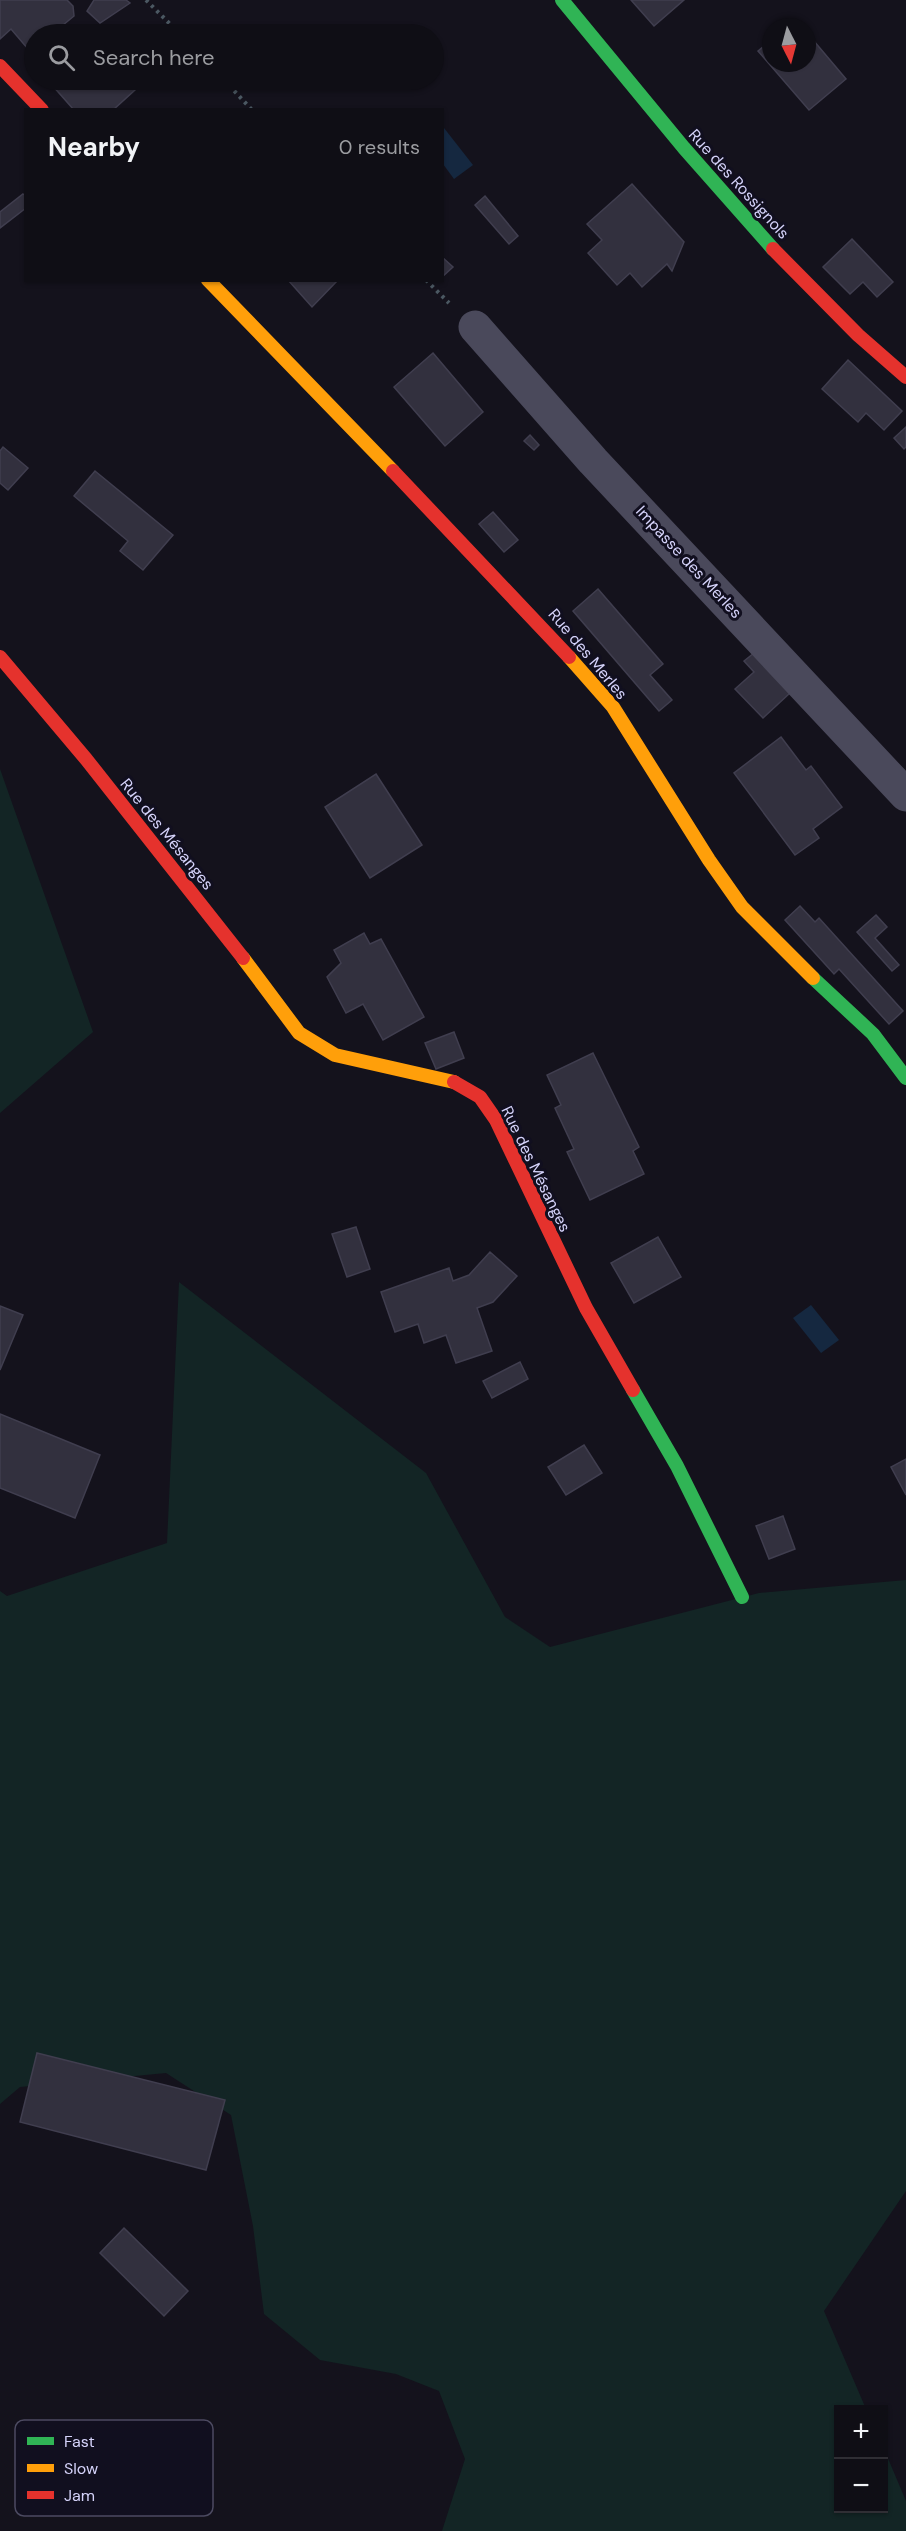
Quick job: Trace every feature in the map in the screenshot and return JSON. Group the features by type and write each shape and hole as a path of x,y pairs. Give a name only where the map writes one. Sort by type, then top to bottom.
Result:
{"street":[{"name":"Rue des Rossignols","path":"562,0 683,147 765,239 867,345 906,377"},
{"path":"0,66 40,108"},
{"name":"Rue des Merles","path":"210,282 540,623 612,707 709,860 742,907 793,960 873,1034 906,1078"},
{"name":"Impasse des Merles","path":"475,327 593,460 906,795"},
{"name":"Rue des Mésanges","path":"0,657 86,759 213,918 298,1033 335,1056 459,1083 480,1097 496,1120 586,1308 676,1466 742,1597"}],"path":[{"path":"146,0 170,24"},
{"path":"233,90 250,108"}],"shaded area":[{"path":"0,769 93,1032 0,1113"},
{"path":"179,1282 426,1473 505,1617 550,1647 759,1593 906,1580 906,2191 824,2311 864,2405 834,2405 834,2513 888,2513 888,2458 906,2501 906,2531 442,2531 465,2459 439,2391 396,2374 320,2360 264,2314 253,2226 231,2115 166,2073 20,2087 0,2104 0,1591 7,1596 167,1543"}],"water":[{"path":"444,128 473,165 454,179 444,165"},
{"path":"811,1305 839,1340 821,1353 793,1318"}],"building":[{"path":"0,0 67,0 73,6 74,16 64,24 24,24 24,44 11,29 0,39"},
{"path":"94,0 126,0 130,3 100,23 87,11"},
{"path":"631,0 684,0 654,26"},
{"path":"816,43 846,79 809,110 776,72 816,72"},
{"path":"56,90 135,90 115,108 72,108"},
{"path":"632,184 684,242 672,271 667,264 642,287 630,273 617,285 588,253 602,240 587,224"},
{"path":"24,195 24,210 0,228 0,212"},
{"path":"485,196 518,236 509,244 475,205"},
{"path":"852,239 893,282 877,297 863,282 850,294 823,267"},
{"path":"444,259 453,267 444,275"},
{"path":"290,282 336,282 312,307"},
{"path":"433,353 483,412 445,446 394,387"},
{"path":"848,360 902,411 884,430 866,413 858,422 822,389"},
{"path":"906,427 906,447 904,449 894,438"},
{"path":"530,435 539,445 534,450 524,441"},
{"path":"3,447 28,468 8,490 0,483 0,451"},
{"path":"95,471 173,535 143,570 120,551 128,541 74,496"},
{"path":"493,512 518,540 504,552 479,524"},
{"path":"598,589 663,664 650,675 672,700 659,711 573,611"},
{"path":"754,653 790,693 763,718 735,689 754,672 744,661"},
{"path":"781,737 806,770 811,766 842,807 813,829 819,838 795,855 734,773"},
{"path":"376,774 422,845 370,878 325,807"},
{"path":"800,906 815,922 819,918 903,1011 889,1024 839,969 834,974 785,920"},
{"path":"876,915 887,927 875,938 899,965 892,971 857,932"},
{"path":"364,933 370,944 381,939 424,1017 383,1040 363,1004 346,1013 327,977 341,963 334,950"},
{"path":"454,1032 464,1058 436,1069 425,1043"},
{"path":"593,1053 639,1147 633,1151 644,1174 590,1200 567,1152 574,1149 555,1108 561,1105 547,1075"},
{"path":"356,1227 370,1269 347,1277 332,1234"},
{"path":"658,1237 681,1277 634,1303 611,1263"},
{"path":"490,1252 517,1276 493,1302 477,1308 492,1351 456,1363 446,1335 424,1343 418,1324 395,1332 381,1292 449,1268 453,1281 469,1275"},
{"path":"0,1306 23,1315 0,1370"},
{"path":"520,1362 528,1379 492,1398 483,1381"},
{"path":"0,1414 100,1455 75,1518 0,1488"},
{"path":"584,1445 602,1473 566,1495 548,1467"},
{"path":"906,1459 906,1495 891,1467"},
{"path":"783,1516 795,1549 769,1559 756,1526"},
{"path":"37,2053 225,2100 206,2170 20,2122"},
{"path":"124,2228 188,2291 164,2316 100,2253"}],"traffic: fast":[{"path":"562,0 684,148 773,249"},
{"path":"813,978 873,1034 906,1078"},
{"path":"633,1390 677,1466 742,1597"}],"traffic: slow":[{"path":"210,282 393,471"},
{"path":"569,657 613,707 709,860 742,907 813,978"},
{"path":"243,958 299,1033 335,1055 454,1082"}],"traffic: jam":[{"path":"0,66 40,108"},
{"path":"773,249 858,335 906,377"},
{"path":"393,471 569,657"},
{"path":"0,657 86,759 243,958"},
{"path":"454,1082 480,1097 496,1120 586,1308 633,1390"}]}
